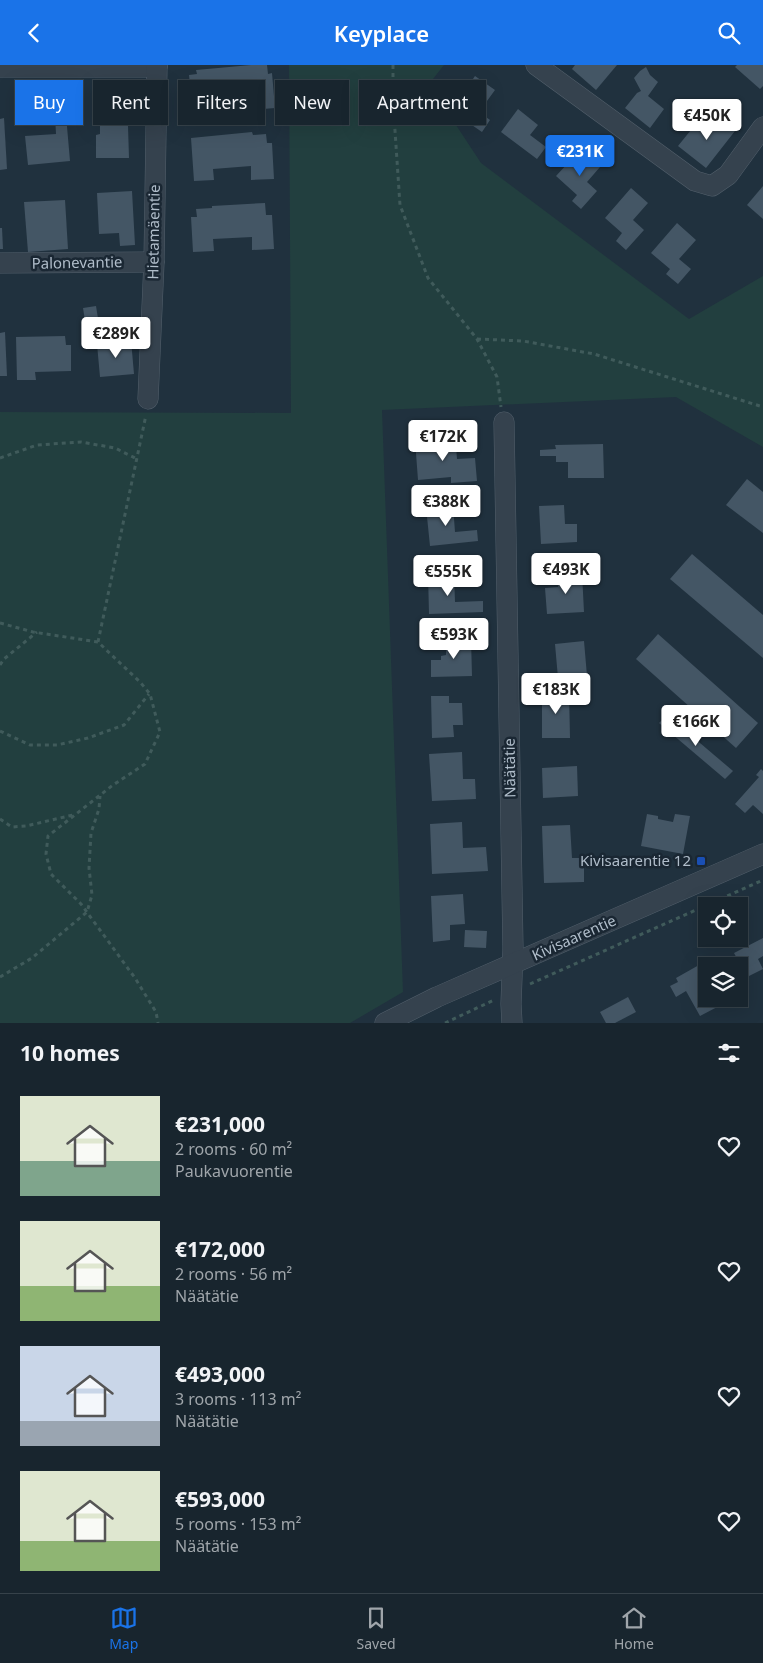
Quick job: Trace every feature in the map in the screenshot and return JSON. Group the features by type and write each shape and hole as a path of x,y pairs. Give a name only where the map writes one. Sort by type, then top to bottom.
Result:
{"street":[{"path":"536,65 695,181 712,187 728,175 763,127"},
{"path":"0,67 157,66"},
{"name":"Hietamäentie","path":"148,399 154,262 157,66"},
{"name":"Palonevantie","path":"0,263 154,262"},
{"name":"Näätätie","path":"504,422 513,964 512,1023"},
{"name":"Kivisaarentie","path":"385,1023 437,997 763,854"}],"path":[{"path":"394,65 393,101 400,205 428,277 476,339 497,377 504,422"},
{"path":"476,339 523,341 594,353 763,407"},
{"path":"98,642 148,399"},
{"path":"0,458 37,445 81,442 114,448 137,459"},
{"path":"0,623 33,632 98,642 150,694 160,732 145,764 100,795 48,836 46,854 51,874 81,904 135,977 156,1012 158,1023"},
{"path":"0,665 4,659 38,632"},
{"path":"0,731 30,745 57,745 88,738 124,725 150,694"},
{"path":"0,977 32,958 87,912 92,895 89,868 91,833 100,795"},
{"path":"0,819 12,827 26,826 76,814"},
{"path":"445,1023 763,880"},
{"path":"468,1005 470,1011"}],"green space":[{"path":"289,65 444,65 432,80 359,80 359,125 456,125 481,163 689,319 763,276 763,447 676,397 382,410 403,992 350,1023 0,1023 0,412 291,413 289,125 349,125 349,80 289,80"}],"building":[{"path":"267,65 268,74 272,73 275,108 265,109 265,80 190,80 189,75 197,74 196,70"},
{"path":"575,65 617,65 596,90 572,69"},
{"path":"737,65 763,65 763,86 760,89 735,67"},
{"path":"646,67 650,75 658,82 648,96 664,109 650,128 625,108 637,93 641,91 634,78"},
{"path":"475,76 481,80 472,80"},
{"path":"486,84 495,90 486,102"},
{"path":"518,109 538,125 530,135 546,147 537,159 501,132"},
{"path":"486,117 490,120 482,132 472,125 486,125"},
{"path":"717,117 735,131 706,168 678,146 695,125 700,129 708,119 712,122"},
{"path":"4,118 7,169 0,170 0,119"},
{"path":"56,125 67,125 70,161 28,165 25,136 56,134"},
{"path":"100,126 128,126 129,158 96,158 96,135 100,134"},
{"path":"252,132 253,135 266,134 267,143 272,143 274,179 251,180 251,166 213,169 214,180 194,181 191,138"},
{"path":"581,149 600,167 587,182 597,191 581,209 572,201 577,195 556,176"},
{"path":"763,186 763,219 747,205"},
{"path":"631,188 648,203 633,220 644,230 626,250 616,241 622,233 605,218"},
{"path":"132,191 135,245 120,246 119,233 99,234 97,193"},
{"path":"65,200 68,249 28,252 24,202"},
{"path":"265,203 266,215 272,215 274,249 252,250 252,237 213,239 214,251 193,252 191,217 197,217 196,209 212,208 212,206"},
{"path":"677,223 696,240 679,259 691,269 678,284 666,274 670,269 651,253"},
{"path":"0,228 2,228 3,249 0,249"},
{"path":"96,306 101,337 88,339 83,308"},
{"path":"5,332 7,376 0,376 0,333"},
{"path":"65,336 66,345 71,345 71,371 35,372 36,380 17,380 16,337"},
{"path":"131,340 134,374 100,377 97,344"},
{"path":"451,437 452,447 456,446 457,459 475,458 477,481 451,483 451,477 418,480 415,440"},
{"path":"603,444 604,478 568,478 568,462 556,462 556,456 540,456 540,450 556,449 555,445"},
{"path":"747,479 763,492 763,533 726,505"},
{"path":"453,505 455,532 477,530 478,541 430,546 426,507"},
{"path":"564,505 565,524 577,524 577,542 541,544 539,506"},
{"path":"692,554 763,615 763,658 670,579"},
{"path":"582,573 584,612 547,614 545,588 558,587 557,574"},
{"path":"428,574 454,574 455,602 483,601 483,612 429,614"},
{"path":"658,634 758,723 736,748 636,659"},
{"path":"471,638 472,676 431,677 431,660 441,660 441,656 446,655 446,639"},
{"path":"584,641 587,676 558,678 555,644"},
{"path":"569,691 570,738 542,738 542,692"},
{"path":"431,696 449,696 449,703 462,703 463,725 453,725 454,737 432,738"},
{"path":"667,715 733,771 725,779 659,723"},
{"path":"462,752 463,779 475,779 476,799 432,801 429,754"},
{"path":"577,766 578,796 543,798 542,768"},
{"path":"761,769 763,771 763,814 753,805 745,813 735,804 759,777 756,775"},
{"path":"647,814 658,816 658,819 673,822 675,814 690,816 683,854 641,846"},
{"path":"462,822 463,848 486,847 488,871 432,874 430,824"},
{"path":"570,825 572,858 584,858 584,882 544,883 542,826"},
{"path":"463,894 465,924 450,925 450,940 433,942 431,896"},
{"path":"465,930 487,931 486,948 464,947"},
{"path":"763,938 763,956 758,959 763,969 748,976 748,957 736,957 734,953"},
{"path":"698,966 698,1007 717,1007 700,1016 686,991 676,997 670,986 678,982 676,978"},
{"path":"628,997 636,1012 615,1023 606,1023 600,1012"}],"place":[{"name":"Kivisaarentie 12","path":"701,861"}]}
